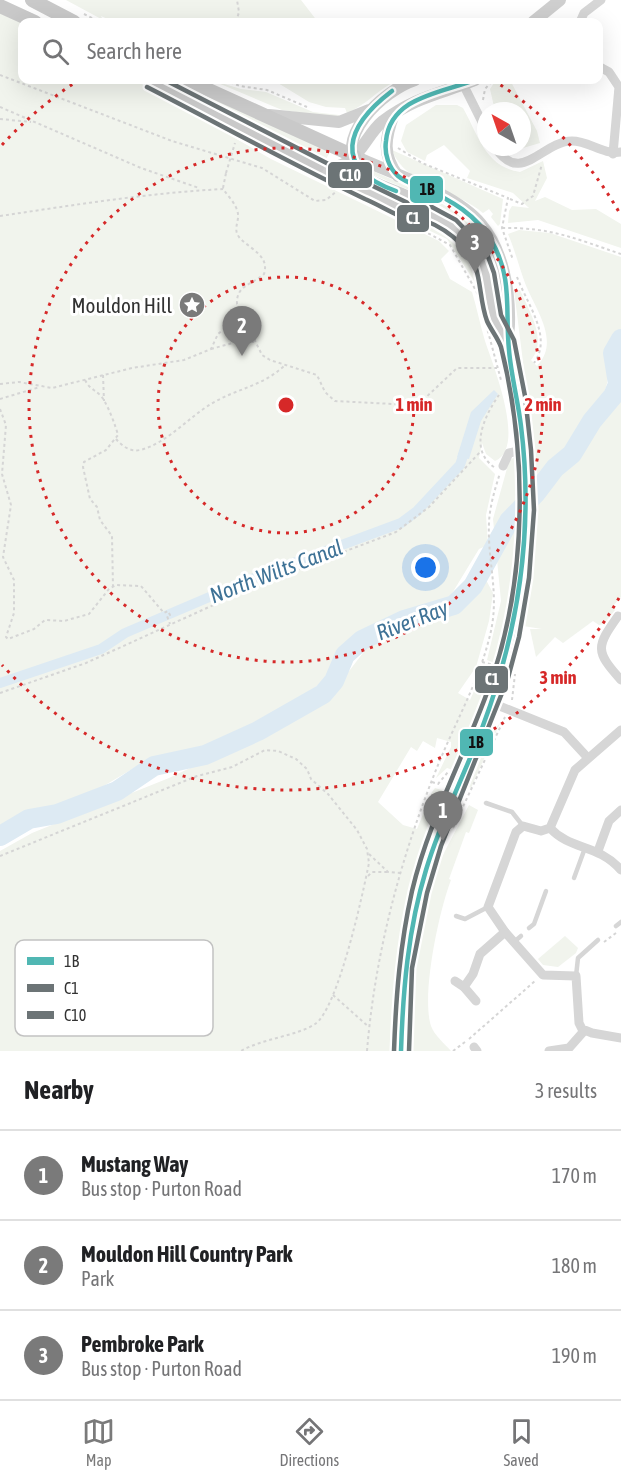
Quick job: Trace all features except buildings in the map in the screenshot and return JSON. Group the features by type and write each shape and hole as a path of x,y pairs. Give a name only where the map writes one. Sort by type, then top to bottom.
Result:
{"main road":[{"path":"32,0 66,18"},
{"path":"538,18 560,0"},
{"path":"0,6 26,18"},
{"path":"158,84 316,167 406,210 427,213"},
{"path":"196,84 465,209 491,238 500,258 510,326 507,341"},
{"path":"262,114 339,122 374,107 406,84"},
{"path":"316,167 332,168 354,156 364,147 377,127 395,113 417,99 457,84"},
{"path":"374,107 352,142 358,169 366,177 410,198 427,213 461,233 479,254 487,275 494,318 507,341 518,397 526,481 524,560 507,657 492,703 434,844 420,891 405,967 401,1051"},
{"path":"395,113 385,146 386,158 399,177"}],"street":[{"path":"582,18 584,13 601,0"},
{"path":"502,156 521,164 560,143 575,141 617,153 620,86 609,72 603,69"},
{"path":"463,84 477,112"},
{"path":"502,468 509,453 524,450"},
{"path":"618,616 603,638 600,650 602,656 621,680"},
{"path":"595,631 603,638"},
{"path":"492,703 564,732 588,758"},
{"path":"621,730 588,758 572,776 550,828 541,831 524,826 516,832 488,907 505,932 517,939 543,975 576,976 579,1023 585,1031 621,1038"},
{"path":"598,851 609,821 621,810"},
{"path":"550,828 562,839 598,851 621,870"},
{"path":"464,987 473,974 480,954 505,932"},
{"path":"455,981 476,1000"},
{"path":"549,1051 569,1048 585,1031"}],"lane":[{"path":"486,803 512,812 524,826"},
{"path":"574,878 585,848"},
{"path":"529,928 534,924 546,891"},
{"path":"456,916 465,919 488,907"},
{"path":"615,926 621,922"},
{"path":"576,976 578,958 598,940"}],"path":[{"path":"237,0 239,12 237,18"},
{"path":"0,75 18,82"},
{"path":"23,84 172,141 262,168 315,201 326,200 338,190"},
{"path":"235,84 267,90 310,109"},
{"path":"483,102 485,89 489,84"},
{"path":"0,107 141,168 202,189"},
{"path":"0,119 33,122"},
{"path":"211,349 218,334 235,320 239,291 260,278 265,265 258,254 240,238 236,228 238,214 223,189 235,143"},
{"path":"385,146 398,148 412,158 522,204 533,196 544,158 547,156 545,152"},
{"path":"0,216 92,201 202,189 223,189"},
{"path":"508,198 502,228 536,227 557,231 621,254"},
{"path":"398,218 450,245 481,301"},
{"path":"520,285 540,332 542,350 534,363"},
{"path":"237,304 262,355 317,375 325,392 335,401 401,405 421,402 457,368 488,370 496,368"},
{"path":"482,311 496,368 503,386"},
{"path":"0,384 19,382 52,388 103,375 184,360 240,341 255,342"},
{"path":"85,379 92,391 101,396 115,424 116,439 129,450 140,450 154,444 210,404 266,381 285,365"},
{"path":"103,375 104,404"},
{"path":"0,399 42,386"},
{"path":"367,1051 376,974 400,873 431,782 474,685 489,639 496,597 490,545 490,511 502,468 490,464 481,451 480,443 485,420 500,395"},
{"path":"0,409 6,425 2,474 11,505 3,557 14,580 14,613 6,637 8,639 21,635 45,620 63,621 89,614 112,587 112,536 100,520 97,507 90,499 83,467 84,462 106,450 116,439"},
{"path":"0,693 86,663 264,582 396,532 429,507 481,451"},
{"path":"112,587 141,586 164,613 169,613 167,616 171,625"},
{"path":"471,793 509,708"},
{"path":"0,856 196,776 232,767 265,750 296,759 307,769 311,779 328,794 357,830 369,863 340,977 325,1013 315,1024 256,1042 241,1051"},
{"path":"431,782 438,784 448,772 453,773 449,782"},
{"path":"367,853 388,872"},
{"path":"366,878 372,872 400,873"},
{"path":"453,1051 473,1046 543,975"},
{"path":"333,994 369,1027"}],"shaded area":[{"path":"66,0 301,0 315,18 105,18 101,16 102,18"},
{"path":"0,12 18,21 18,84 142,84 271,159 439,241 449,251 441,259 450,279 472,292 505,405 508,440 504,453 495,461 486,454 482,443 479,458 495,474 486,515 488,545 479,549 448,600 373,625 349,641 334,659 325,679 307,694 253,725 194,750 139,765 102,787 0,828"},
{"path":"175,84 181,84 330,152 325,161 318,160"},
{"path":"220,84 266,92 313,112 339,115 339,118 282,110"},
{"path":"280,84 391,84 361,106 347,113 345,108 326,107 309,102"},
{"path":"493,84 512,84 522,102 493,102 490,89"},
{"path":"436,105 457,105 463,108 477,136 477,156 491,156 498,164 520,172 543,161 547,178 535,201 545,197 572,210 596,209 621,224 621,248 538,220 508,223 512,206 529,208 513,193 467,178 470,171 444,145 427,155 425,161 407,152 401,141 406,125"},
{"path":"531,120 537,131 540,143 531,146"},
{"path":"392,150 503,199 500,224 498,226 491,217 493,214 489,209 483,213 408,172"},
{"path":"373,171 436,200 469,224 483,241 493,261 499,285 495,285 479,241 466,225 433,202 372,174"},
{"path":"343,186 456,241 473,260 469,263 480,290 447,239 342,189"},
{"path":"519,230 550,233 621,257 621,329 606,347 607,384 582,438 587,444 595,427 612,412 621,397 621,597 612,607 615,610 604,624 599,625 593,621 563,643 555,637 536,657 530,629 542,629 523,626 533,560 539,490 514,290 520,290 535,325 538,344 531,360 537,366 547,346 544,325 525,283 508,234"},
{"path":"494,390 498,394 481,421 469,459 457,457 471,412"},
{"path":"516,456 520,489 515,497 515,519 521,529 505,633 497,664 487,660 501,601 493,519 509,461"},
{"path":"485,578 493,593 489,621 476,667 458,693 470,700 485,666 491,668 488,678 492,680 456,771 447,768 436,778 451,747 451,742 437,738 435,748 423,741 417,751 411,747 378,802 403,825 417,829 432,792 435,788 445,791 423,854 406,919 395,984 390,1051 0,1051 0,851 32,833 169,778 287,722 330,696 369,645 418,622"},
{"path":"500,723 471,788 466,785 491,734"},
{"path":"469,805 478,810 469,833 466,832 449,879 451,880 441,912 433,953 428,994 428,1012 432,1029 451,1051 408,1051 412,970 422,911 436,870"},
{"path":"565,936 578,948 576,953 558,967 543,965 538,959"}],"waterway":[{"name":"River Ray","path":"0,836 29,819 57,814 117,791 154,766 205,755 258,731 323,694 334,681 345,655 362,640 404,620 454,605 473,586 509,521 536,493 555,468 572,454 592,421 613,396 618,384 613,353 621,339"},
{"name":"North Wilts Canal","path":"0,683 101,649 125,633 261,575 401,523 417,511 460,465 466,447"}],"transit line":[{"name":"C10","path":"173,84 408,203 430,206 456,220 486,251 494,273 501,315 514,340 525,396 531,450 534,510 529,578 519,637 508,678 441,846 427,893 412,968 409,1051"},
{"name":"1B","path":"401,1051 407,960 420,892 438,835 494,694 513,619 524,543 525,465 509,350 506,282 499,255 486,232 471,216 443,198 398,176 392,169 386,151 390,126 407,106 433,93 462,84"},
{"name":"C1","path":"147,87 393,213 426,221 449,234 461,244 473,262 477,271 487,321 501,347 516,427 519,469 520,511 513,594 494,673 429,835 412,891 399,970 394,1051"},
{"name":"1B","path":"392,91 364,118 356,132 352,146 354,158 361,171 375,182 396,191"}],"place":[{"name":"Pembroke Park","path":"475,273"},
{"name":"Mouldon Hill","path":"192,305"},
{"name":"Mouldon Hill Country Park","path":"242,356"},
{"name":"Mustang Way","path":"443,841"}]}
